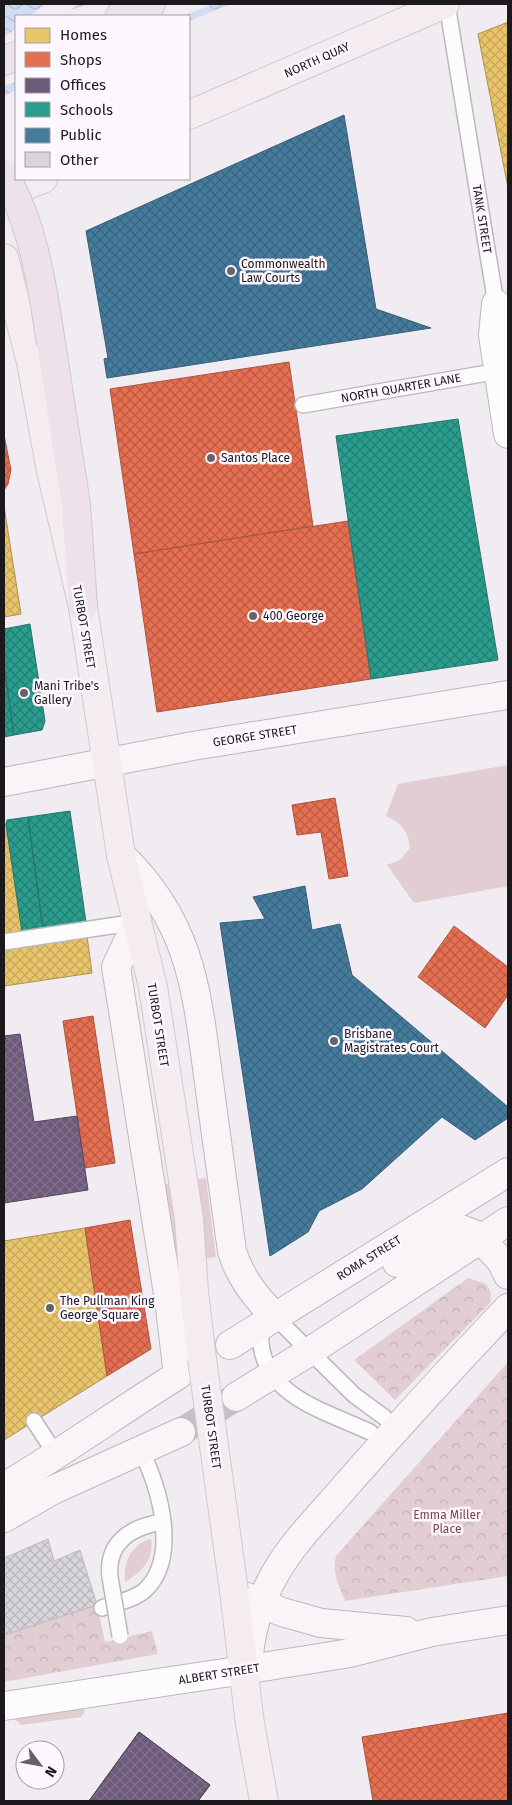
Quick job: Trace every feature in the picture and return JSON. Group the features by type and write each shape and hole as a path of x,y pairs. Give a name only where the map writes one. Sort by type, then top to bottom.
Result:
{"highway":[{"path":"123,15 151,4"},
{"path":"4,174 22,213 38,266 76,505 83,607"}],"main road":[{"name":"NORTH QUAY","path":"190,115 446,4"},
{"path":"4,194 40,180"},
{"name":"TURBOT STREET","path":"4,258 31,362 50,472 83,607 121,855 153,987 189,1219 195,1300 264,1801"},
{"name":"GEORGE STREET","path":"4,782 193,746 508,695"},
{"path":"121,855 152,887 168,914 188,958 196,990 232,1252 242,1276 268,1321"},
{"path":"6,1504 57,1456 109,1418 178,1375 169,1300 116,967 137,922"},
{"name":"ROMA STREET","path":"230,1345 508,1172"},
{"path":"236,1397 309,1352 508,1221"},
{"path":"336,1278 358,1278 376,1274 456,1229 469,1230 481,1238 501,1261 508,1275"},
{"path":"246,1678 252,1638 262,1603 281,1564 303,1536 440,1379 508,1308"},
{"path":"6,1504 53,1490 181,1432"},
{"name":"ALBERT STREET","path":"234,1590 293,1616 330,1625 432,1632"},
{"name":"ALBERT STREET","path":"246,1678 432,1632 508,1620"}],"street":[{"name":"TANK STREET","path":"496,304 493,335 508,434"},
{"name":"ALBERT STREET","path":"4,1706 246,1678"}],"lane":[{"name":"TANK STREET","path":"446,4 496,304"},
{"name":"NORTH QUARTER LANE","path":"303,405 499,370"},
{"path":"4,942 137,922"},
{"path":"370,1432 293,1396 280,1386 271,1375 262,1350 268,1321 309,1352 354,1395 384,1417"},
{"path":"34,1421 57,1456"},
{"path":"102,1608 139,1594 153,1581 163,1557 162,1522 154,1480 141,1451"},
{"path":"120,1636 110,1577 113,1554 123,1537 140,1526 162,1522"}],"green space":[{"path":"508,765 508,886 414,903 387,865 400,860 410,848 408,837 403,828 386,816 398,784"},
{"path":"206,1178 216,1257 175,1263 165,1184"},
{"path":"468,1278 486,1284 491,1293 490,1303 395,1400 354,1360"},
{"name":"Emma Miller Place","path":"508,1362 508,1576 345,1601 338,1585 335,1568 336,1556"},
{"path":"151,1539 151,1553 146,1565 125,1582 125,1568 133,1550 138,1545"},
{"path":"97,1605 105,1642 152,1631 158,1654 4,1682 4,1635"},
{"path":"76,1703 85,1711 81,1717 21,1725 11,1716"}],"water":[{"path":"4,4 231,4 190,21 190,15 15,15 15,90 4,96"}],"pier":[{"path":"45,4 77,4 71,10 88,4 214,4 185,15 31,15"},
{"path":"15,30 15,82 4,86 4,37"}],"building: Homes":[{"path":"508,22 508,188 478,34"},
{"path":"4,506 21,614 4,617"},
{"path":"6,824 22,932 4,934 4,825"},
{"path":"87,936 92,973 4,986 4,949"},
{"name":"The Pullman King George Square","path":"85,1228 107,1376 4,1440 4,1241"}],"building: Shops":[{"name":"Santos Place","path":"289,362 313,526 134,554 110,389"},
{"path":"4,435 11,470 8,484 4,490"},
{"name":"400 George","path":"348,521 371,679 157,712 134,554"},
{"path":"335,798 348,876 329,879 321,832 297,835 292,805"},
{"path":"454,926 508,967 508,995 485,1028 418,977"},
{"path":"93,1016 115,1163 85,1168 63,1021"},
{"path":"130,1220 151,1349 107,1376 85,1228"},
{"path":"508,1713 508,1801 373,1801 362,1737"}],"building: Offices":[{"path":"20,1034 34,1122 77,1116 88,1190 4,1203 4,1036"},
{"path":"139,1732 210,1785 198,1801 89,1801"},
{"path":"139,1732 210,1785 198,1801 89,1801"}],"building: Schools":[{"path":"458,419 498,660 371,679 336,436"},
{"path":"30,624 45,721 42,730 14,735 4,666 4,629"},
{"path":"4,666 14,735 4,737"},
{"path":"70,811 86,922 43,929 28,817"},
{"path":"28,817 43,929 22,932 6,824 7,820"}],"building: Public":[{"name":"Commonwealth Law Courts","path":"344,115 376,309 431,328 107,378 104,359 108,358 86,231"},
{"name":"Brisbane Magistrates Court","path":"305,886 312,930 340,924 352,975 508,1107 508,1118 475,1140 442,1117 362,1189 319,1211 308,1232 270,1256 220,923 265,919 253,897"}],"building: Other":[{"path":"48,1539 54,1561 80,1550 97,1605 4,1635 4,1558"}],"tunnel":[{"path":"181,1432 236,1397"}],"place":[{"name":"Commonwealth Law Courts","path":"231,271"},
{"name":"Santos Place","path":"211,458"},
{"name":"400 George","path":"253,616"},
{"name":"Mani Tribe's Gallery","path":"24,693"},
{"name":"Brisbane Magistrates Court","path":"334,1041"},
{"name":"The Pullman King George Square","path":"50,1308"}]}
